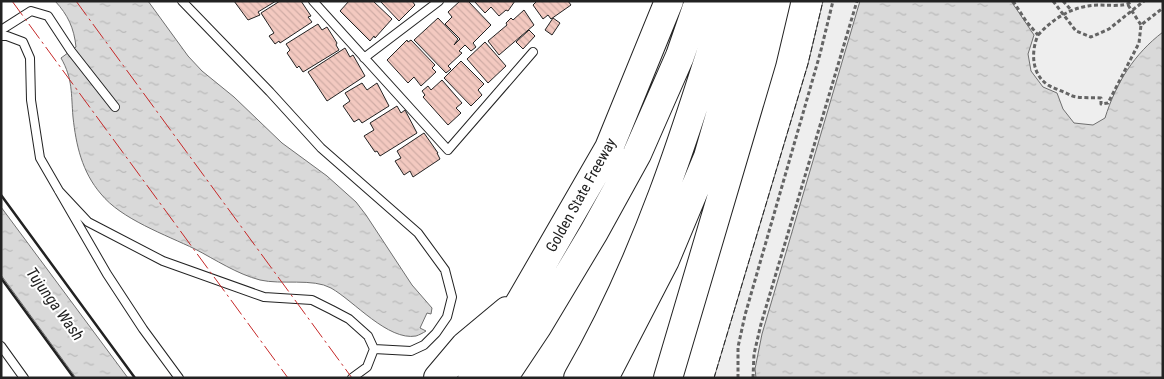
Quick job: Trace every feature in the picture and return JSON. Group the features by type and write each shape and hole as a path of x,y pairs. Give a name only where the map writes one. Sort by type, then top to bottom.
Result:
{"highway":[{"name":"Golden State Freeway","path":"472,378 522,299 609,148 669,1"},
{"path":"503,378 537,327 594,232 637,154 680,56 699,1"},
{"path":"578,378 636,261 692,116 727,1"},
{"path":"604,378 665,260 708,156 753,1"},
{"path":"668,378 762,60 776,1"},
{"path":"438,378 465,346 522,299"}],"lane":[{"path":"182,1 321,148 418,233 445,270 452,297 447,317 436,334 424,346 411,351 374,349"},
{"path":"312,1 448,150 533,52"},
{"path":"364,58 439,1"},
{"path":"1,30 31,11 48,16 71,51 115,107"},
{"path":"1,36 7,36 23,42 30,58 31,100 40,158 107,274 143,329 179,378"},
{"path":"59,191 88,222 163,261 264,297 312,300 349,319 368,336 374,349 367,367 352,378"},
{"path":"1,346 24,378"}],"path":[{"path":"738,378 738,347 745,315 820,54 832,1"},
{"path":"753,378 754,354 761,324 857,1"},
{"path":"1013,1 1038,35"},
{"path":"1053,1 1076,31 1091,37 1110,29 1144,1"},
{"path":"1063,1 1071,10"},
{"path":"1128,5 1141,25 1139,43 1108,103 1101,104 1101,98 1071,95 1066,91 1048,85 1044,81 1033,60 1034,44 1038,35 1071,10 1102,4 1124,6 1132,1"},
{"path":"1141,25 1163,8"}],"shaded area":[{"path":"823,1 1163,1 1163,378 714,378 808,64"}],"water":[{"path":"55,1 148,1 188,56 202,71 234,97 282,143 327,176 356,202 412,285 432,308 431,314 427,313 420,328 426,331 416,336 405,336 394,332 324,285 306,282 260,280 243,274 145,226 110,203 94,186 78,148 74,127 70,80 61,58 76,47 75,40 70,22"},
{"path":"860,1 1011,1 1034,35 1028,54 1031,71 1043,87 1057,93 1063,109 1074,123 1093,125 1105,118 1109,105 1127,70 1143,50 1163,32 1163,378 756,378 755,369 762,334"},
{"name":"Tujunga Wash","path":"1,207 128,378 76,378 1,275"}],"building":[{"path":"234,1 276,1 258,12 260,15 248,20"},
{"path":"280,1 301,1 311,16 308,17 312,22 280,43 279,41 275,44 269,36 274,33 261,13"},
{"path":"349,1 373,1 392,19 370,41 340,11"},
{"path":"380,1 412,1 415,5 399,21"},
{"path":"460,1 468,1 491,25 473,43 476,47 471,51 465,45 459,51 462,53 448,66 451,69 446,73 414,40 438,18 458,39 454,45 460,39 445,24 452,17 448,12"},
{"path":"474,1 515,1 508,11 506,10 499,16 491,7 485,13"},
{"path":"537,1 568,1 571,5 551,19 548,15 543,19 533,5"},
{"path":"524,10 534,25 499,55 488,41 507,25 506,23 511,18 513,20"},
{"path":"553,18 560,23 552,35 545,30"},
{"path":"318,24 322,30 327,27 339,50 303,72 299,66 297,68 287,53 290,50 286,44"},
{"path":"529,30 535,36 523,49 516,42"},
{"path":"407,40 408,42 411,40 435,65 432,68 436,72 421,86 414,77 408,83 387,60"},
{"path":"485,42 506,66 488,83 467,59"},
{"path":"345,48 350,57 353,55 365,76 327,101 308,72"},
{"path":"461,61 484,84 478,90 482,95 471,106 444,78"},
{"path":"442,80 462,103 456,108 461,113 448,125 423,97 425,95 422,91 428,86 431,90"},
{"path":"362,83 367,90 377,83 389,106 362,123 359,119 354,122 343,106 350,101 345,93"},
{"path":"397,106 401,113 405,110 417,133 380,156 364,136 374,130 370,123"},
{"path":"424,133 440,159 413,177 410,171 404,175 395,161 401,158 397,151"}],"fence":[{"path":"714,378 808,64 823,1"}],"wall":[{"path":"1,195 135,378"},
{"path":"1,278 74,378"}],"power":[{"path":"12,1 288,378"},
{"path":"76,1 352,378"}]}
